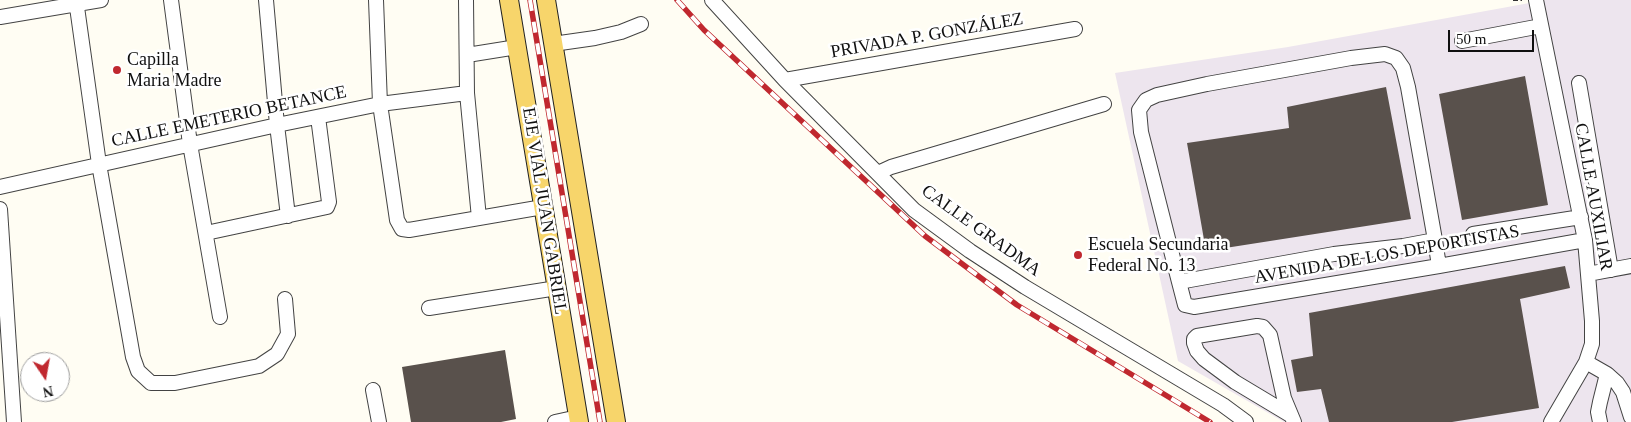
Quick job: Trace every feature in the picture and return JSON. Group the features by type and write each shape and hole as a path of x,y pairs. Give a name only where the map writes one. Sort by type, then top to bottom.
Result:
{"main road":[{"name":"EJE VIAL JUAN GABRIEL","path":"509,0 578,419"},
{"name":"EJE VIAL JUAN GABRIEL","path":"546,0 616,422"}],"street":[{"path":"0,17 101,0"},
{"path":"171,0 190,144 220,317"},
{"path":"266,0 277,125 288,216"},
{"path":"376,0 380,104 397,220 402,229 409,230 543,207"},
{"path":"466,0 467,93 479,218"},
{"name":"CALLE GRADMA","path":"712,0 785,80 914,210 970,251 1025,287 1223,405 1246,422"},
{"name":"CALLE AUXILIAR","path":"1536,0 1586,240 1591,294 1592,344 1586,362 1551,422"},
{"path":"76,3 99,164 133,358 138,371 151,383 175,383 259,366 277,354 288,334 285,299"},
{"path":"554,44 595,38 621,32 641,24"},
{"path":"1462,41 1541,26"},
{"name":"PRIVADA P. GONZÁLEZ","path":"785,80 1076,29"},
{"path":"467,56 517,47"},
{"path":"1435,240 1403,246 1334,254 1179,282 1141,132 1139,110 1146,100 1158,94 1206,84 1351,58 1385,54 1396,58 1402,68 1408,87 1435,240 1439,266"},
{"path":"1579,83 1611,270"},
{"name":"CALLE EMETERIO BETANCE","path":"0,187 380,104 467,93"},
{"path":"878,172 1104,104"},
{"path":"206,233 325,208 329,205 318,117"},
{"path":"0,209 14,422"},
{"path":"1473,234 1581,217"},
{"name":"AVENIDA DE LOS DEPORTISTAS","path":"1179,282 1185,305 1194,307 1586,240"},
{"path":"1588,274 1631,266"},
{"path":"429,308 557,288"},
{"path":"1257,326 1263,327 1270,335 1284,398 1292,419 1235,382 1204,359 1197,351 1194,339 1197,336 1257,326"},
{"path":"1586,362 1607,374 1617,383 1623,392 1631,417"},
{"path":"1600,422 1598,412 1607,374"},
{"path":"373,390 379,422"},
{"path":"555,422 578,419"}],"path":[{"path":"1513,0 1522,0"}],"shaded area":[{"path":"1546,0 1631,0 1631,422 1284,422 1178,361 1115,73 1288,47"}],"building":[{"path":"1525,76 1548,205 1462,220 1439,94"},
{"path":"1386,87 1411,219 1206,251 1187,143 1289,128 1287,107"},
{"path":"1565,266 1570,288 1520,299 1539,408 1452,422 1329,422 1321,389 1297,392 1291,360 1313,356 1309,313"},
{"path":"505,350 516,419 501,422 411,422 402,367"}],"railway":[{"path":"530,0 600,422"},
{"path":"677,0 704,30 925,236 1017,305 1210,422"}],"place":[{"name":"Capilla Maria Madre","path":"117,70"},
{"name":"Escuela Secundaria Federal No. 13","path":"1078,255"}]}
